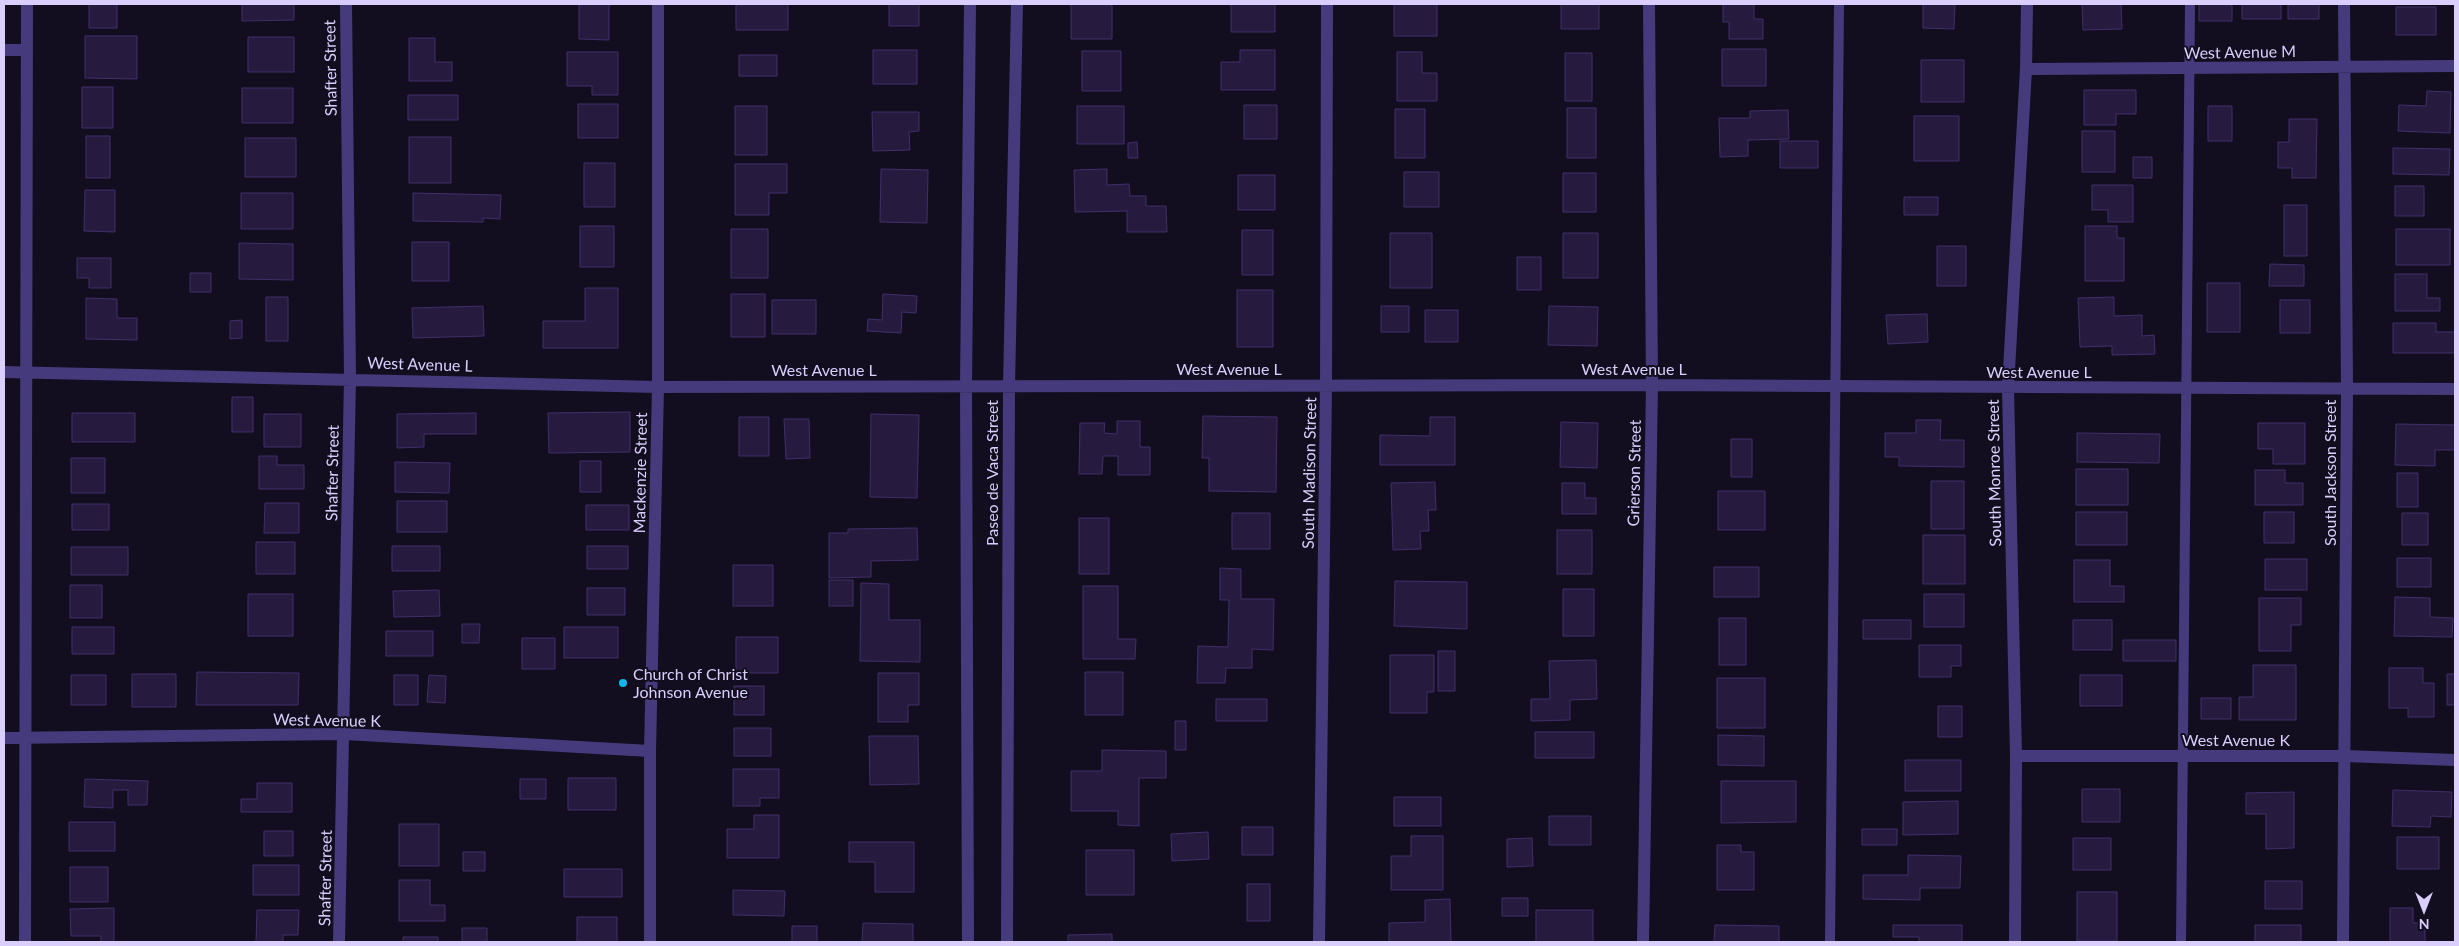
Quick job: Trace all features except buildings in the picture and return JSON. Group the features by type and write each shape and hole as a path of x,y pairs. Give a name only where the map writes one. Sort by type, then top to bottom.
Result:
{"street":[{"path":"24,942 27,4"},
{"name":"Shafter Street","path":"339,942 350,378 346,4"},
{"name":"Mackenzie Street","path":"650,942 650,751 658,387 658,4"},
{"name":"Paseo de Vaca Street","path":"968,942 966,386 970,4"},
{"name":"Paseo de Vaca Street","path":"1007,942 1009,386 1017,4"},
{"name":"South Madison Street","path":"1319,942 1326,385 1327,4"},
{"name":"Grierson Street","path":"1643,942 1652,385 1649,4"},
{"name":"South Monroe Street","path":"2015,942 2016,756 2008,388 2026,69 2027,4"},
{"name":"South Jackson Street","path":"2344,4 2347,388 2344,942"},
{"path":"4,50 27,50"},
{"name":"West Avenue M","path":"2026,69 2189,70 2343,66 2455,66"},
{"name":"West Avenue L","path":"4,372 350,378 658,387 1652,385 2455,389"},
{"name":"West Avenue K","path":"4,738 344,734 650,751"},
{"name":"West Avenue K","path":"2016,756 2344,756 2455,760"}],"lane":[{"path":"1830,942 1839,4"},
{"path":"2181,942 2190,4"}],"place":[{"name":"Church of Christ Johnson Avenue","path":"623,683"}]}
